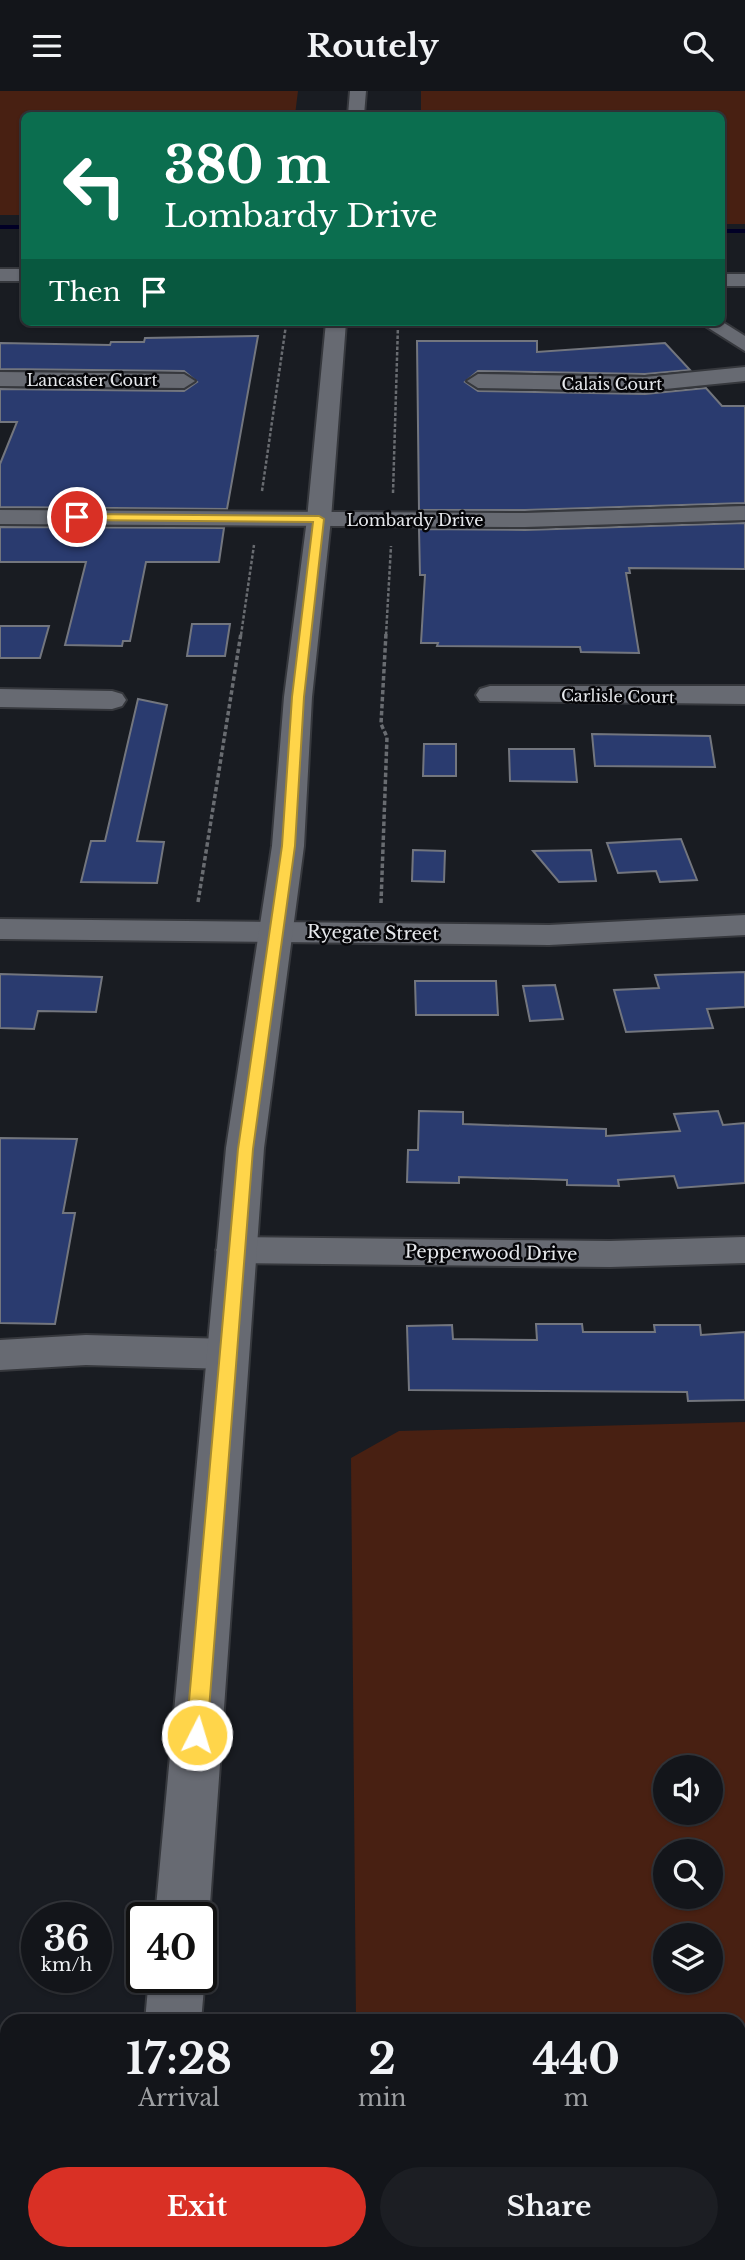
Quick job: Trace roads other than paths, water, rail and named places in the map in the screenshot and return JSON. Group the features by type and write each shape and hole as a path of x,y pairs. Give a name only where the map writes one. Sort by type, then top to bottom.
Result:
{"street":[{"path":"356,112 358,91"},
{"path":"0,275 21,275"},
{"path":"725,280 745,280"},
{"path":"183,1902 245,1149 288,846 298,697 319,519 336,326"},
{"path":"715,326 745,345"},
{"name":"Calais Court","path":"478,381 629,386 691,382 745,374"},
{"name":"Lancaster Court","path":"0,379 184,380"},
{"name":"Lombardy Drive","path":"0,517 537,520 745,513"},
{"name":"Carlisle Court","path":"490,695 745,695"},
{"path":"0,698 112,700"},
{"name":"Ryegate Street","path":"0,929 593,935 745,925"},
{"name":"Pepperwood Drive","path":"236,1250 610,1254 745,1250"},
{"path":"0,1355 86,1350 228,1354"},
{"path":"174,2014 176,1993"}],"waterway":[{"path":"0,227 21,227"},
{"path":"725,231 745,231"}]}
